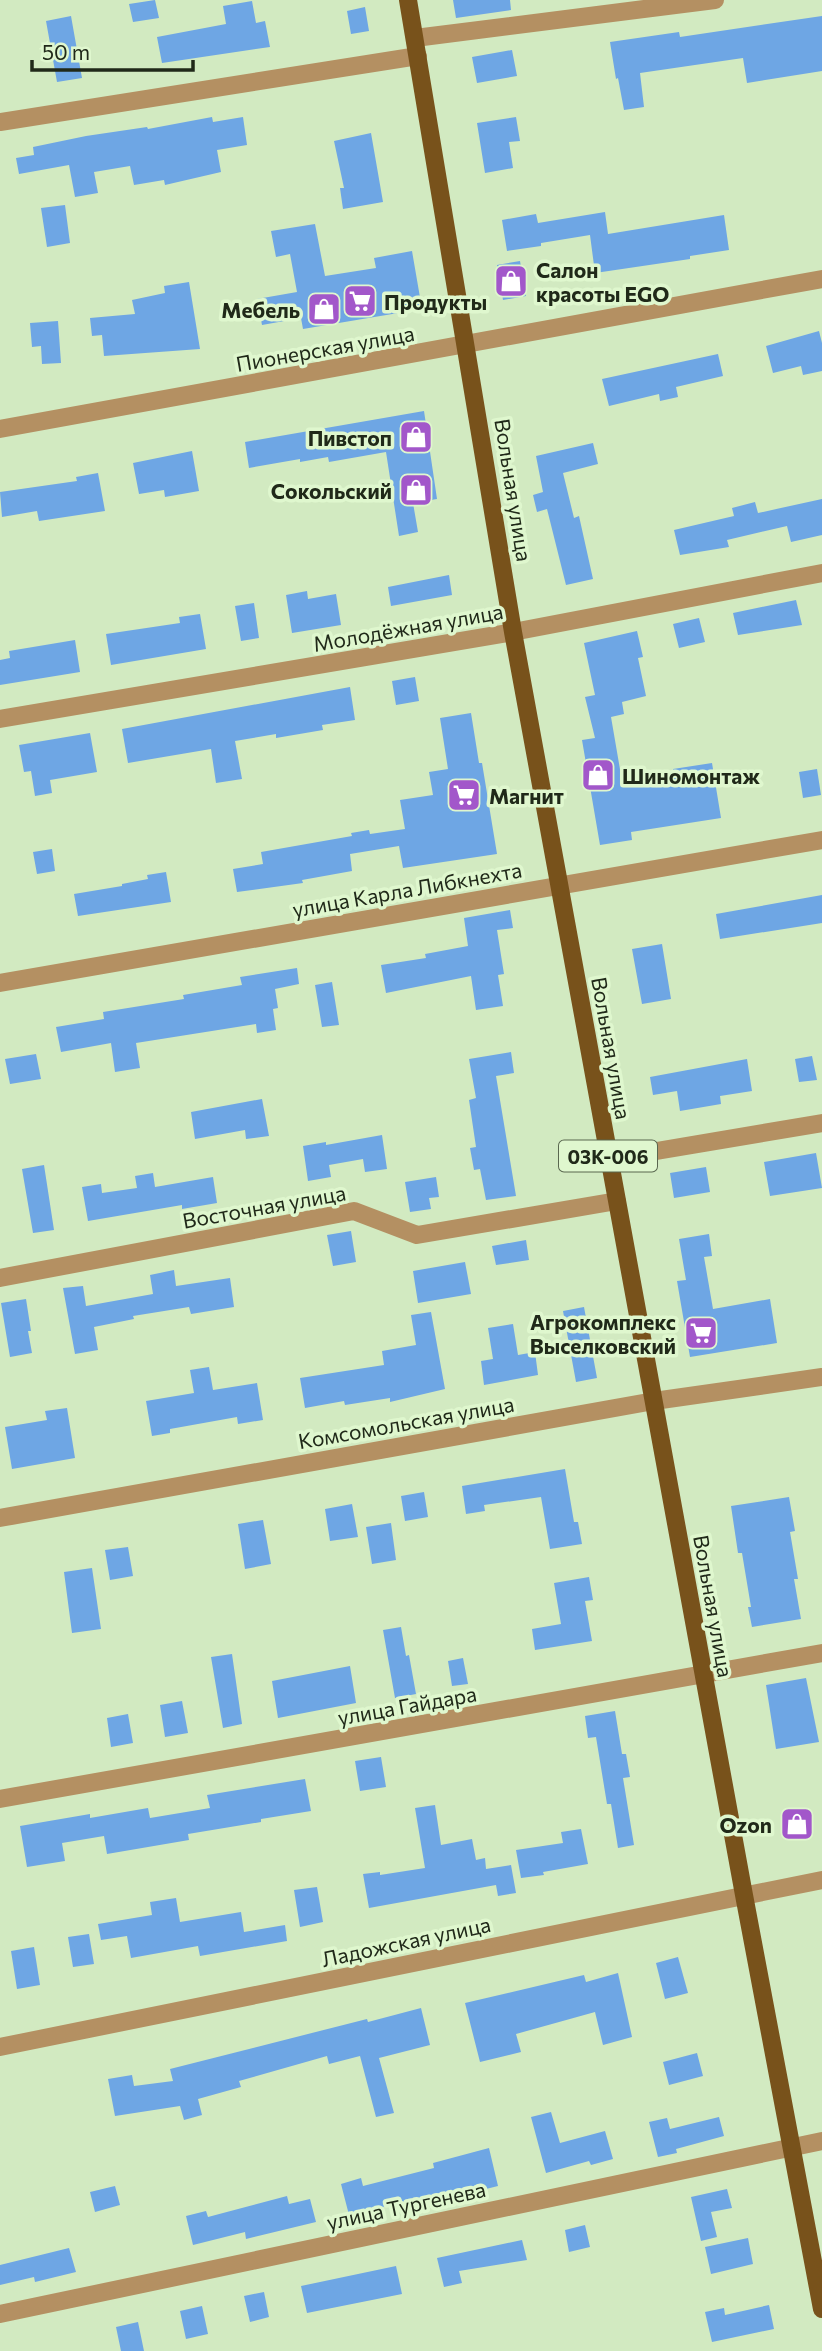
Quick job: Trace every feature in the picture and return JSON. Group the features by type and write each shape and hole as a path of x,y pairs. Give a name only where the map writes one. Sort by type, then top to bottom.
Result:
{"main road":[{"name":"Вольная улица","path":"408,0 513,632 822,2309"}],"street":[{"path":"0,122 417,47 715,0"},
{"name":"Пионерская улица","path":"0,429 822,279"},
{"name":"Молодёжная улица","path":"0,719 513,632 822,573"},
{"name":"улица Карла Либкнехта","path":"0,983 822,840"},
{"path":"609,1159 822,1123"},
{"name":"Восточная улица","path":"0,1278 354,1211 417,1235 617,1201"},
{"name":"Комсомольская улица","path":"0,1518 654,1401 822,1377"},
{"name":"улица Гайдара","path":"0,1799 822,1653"},
{"name":"Ладожская улица","path":"0,2048 822,1880"},
{"name":"улица Тургенева","path":"0,2314 822,2141"}],"building":[{"path":"155,0 159,18 133,22 129,4"},
{"path":"453,0 510,0 511,10 456,18"},
{"path":"252,1 256,23 265,21 270,47 162,63 157,37 226,24 223,6"},
{"path":"365,7 369,31 351,34 347,11"},
{"path":"71,16 82,78 57,82 46,21"},
{"path":"822,16 822,71 747,83 743,58 640,73 644,107 624,110 610,42 679,32 680,37"},
{"path":"512,50 517,76 477,83 472,57"},
{"path":"212,117 213,122 243,117 247,145 217,150 221,172 165,185 164,180 134,185 130,166 94,172 98,193 75,197 69,165 19,174 16,158 34,155 33,147"},
{"path":"516,117 520,141 509,142 513,168 485,173 477,123"},
{"path":"371,133 383,202 343,209 340,188 344,188 334,141"},
{"path":"65,205 70,243 47,247 41,208"},
{"path":"605,212 608,234 724,215 729,250 690,256 690,259 595,273 590,235 507,251 502,220 536,214 538,223"},
{"path":"315,224 325,276 376,268 374,258 412,251 422,309 303,329 301,318 262,325 257,299 297,292 290,254 276,257 271,231"},
{"name":"Салон красоты EGO","path":"520,261 526,296 503,300 497,265"},
{"path":"189,282 200,349 104,356 102,335 92,336 90,318 135,314 132,300 165,293 164,286"},
{"path":"58,321 61,363 42,364 41,346 32,347 30,323"},
{"path":"819,331 822,371 803,375 801,366 773,373 766,346"},
{"path":"718,354 723,376 676,387 678,397 660,401 659,394 609,406 602,379"},
{"path":"424,411 437,499 413,503 418,532 399,536 386,452 329,462 328,457 300,462 300,459 249,468 245,442"},
{"path":"593,443 598,464 563,473 574,518 579,516 593,579 566,585 547,509 537,512 533,495 543,492 536,456"},
{"path":"192,451 199,491 165,497 164,490 139,494 133,463"},
{"path":"98,473 105,511 39,521 37,511 2,517 0,492 77,481 76,477"},
{"path":"822,499 822,535 791,542 787,526 727,540 729,547 680,555 674,530 734,516 732,508 755,502 758,513"},
{"path":"449,575 452,595 391,606 388,587"},
{"path":"307,591 308,599 336,594 341,625 292,633 286,595"},
{"path":"796,600 802,625 738,635 733,613"},
{"path":"254,603 259,638 241,641 235,606"},
{"path":"200,614 206,649 111,665 106,634 180,623 179,617"},
{"path":"699,618 705,642 679,648 673,624"},
{"path":"637,631 643,657 638,658 646,696 622,702 624,714 611,717 622,781 673,773 673,769 712,763 721,818 631,832 632,840 600,845 582,740 595,738 585,697 595,695 584,643"},
{"path":"75,640 80,672 0,685 0,660 10,658 9,651"},
{"path":"415,677 419,701 396,705 392,681"},
{"path":"350,687 355,720 322,725 323,730 276,738 276,734 235,741 242,779 216,783 211,749 128,763 122,729"},
{"path":"471,713 497,854 403,868 399,846 350,854 352,871 302,880 303,883 237,892 233,869 263,864 261,852 352,836 351,833 369,830 370,834 405,829 400,800 433,795 429,772 448,769 440,718"},
{"path":"90,733 97,772 50,780 52,793 35,796 31,771 24,772 19,745"},
{"path":"817,769 821,795 803,798 799,772"},
{"path":"52,849 55,871 37,874 33,852"},
{"path":"166,872 171,902 78,916 74,894 122,886 148,879 147,875"},
{"path":"822,895 822,923 720,939 716,914"},
{"path":"510,910 513,928 497,930 504,974 498,975 503,1006 476,1010 471,976 386,993 381,965 426,958 425,954 468,946 464,918"},
{"path":"662,944 671,999 642,1004 632,949"},
{"path":"297,968 299,984 275,989 278,1008 273,1009 276,1030 257,1033 256,1024 136,1043 140,1068 115,1072 111,1043 61,1052 56,1027 104,1019 103,1012 184,999 183,995 242,985 240,977"},
{"path":"332,982 339,1025 322,1027 315,985"},
{"path":"511,1052 514,1073 496,1076 516,1196 486,1200 480,1169 474,1170 470,1148 476,1147 469,1100 476,1098 469,1059"},
{"path":"36,1054 41,1079 10,1084 5,1059"},
{"path":"812,1056 817,1080 799,1082 795,1059"},
{"path":"747,1059 752,1091 720,1096 721,1104 680,1111 677,1091 653,1095 650,1077"},
{"path":"262,1099 269,1136 246,1139 245,1130 195,1139 191,1112"},
{"path":"382,1135 387,1169 365,1172 363,1159 329,1165 331,1177 308,1181 303,1146 326,1142 326,1145"},
{"path":"816,1153 822,1188 770,1196 764,1162"},
{"path":"44,1165 54,1230 33,1233 22,1169"},
{"path":"706,1167 710,1192 674,1198 670,1173"},
{"path":"153,1173 155,1187 213,1177 217,1203 182,1209 182,1205 88,1221 82,1187 101,1184 102,1193 137,1188 135,1176"},
{"path":"436,1177 439,1197 429,1198 431,1209 410,1212 405,1182"},
{"path":"351,1231 356,1262 333,1266 327,1235"},
{"path":"709,1234 712,1256 704,1257 713,1309 770,1299 777,1343 690,1357 677,1281 686,1280 679,1239"},
{"path":"526,1240 529,1260 496,1265 492,1246"},
{"path":"465,1262 471,1294 418,1303 413,1271"},
{"path":"174,1270 176,1286 230,1278 234,1307 191,1314 189,1307 133,1316 134,1319 94,1327 98,1350 75,1354 63,1288 83,1286 86,1306 153,1294 150,1275"},
{"path":"26,1299 32,1353 10,1357 1,1303"},
{"path":"584,1307 597,1378 576,1382 563,1311"},
{"path":"431,1312 445,1389 390,1402 390,1398 345,1405 344,1401 305,1408 300,1378 384,1365 382,1351 416,1345 411,1315"},
{"path":"513,1324 518,1355 535,1352 538,1375 484,1385 481,1361 493,1359 488,1328"},
{"path":"209,1367 213,1390 257,1383 263,1420 238,1424 237,1417 170,1429 170,1433 152,1436 146,1401 194,1393 190,1370"},
{"path":"67,1408 75,1458 12,1469 5,1427 47,1420 45,1411"},
{"path":"565,1469 574,1522 578,1522 582,1544 550,1549 541,1497 484,1505 485,1511 466,1514 462,1486"},
{"path":"424,1492 428,1517 405,1521 401,1496"},
{"path":"789,1497 795,1531 790,1532 798,1579 794,1579 801,1619 752,1627 742,1553 738,1553 731,1506"},
{"path":"352,1504 358,1537 330,1541 325,1509"},
{"path":"263,1520 271,1564 245,1569 238,1524"},
{"path":"391,1523 396,1560 372,1564 366,1527"},
{"path":"128,1547 133,1576 110,1580 105,1550"},
{"path":"92,1568 101,1629 72,1633 64,1572"},
{"path":"589,1577 593,1600 585,1601 592,1641 535,1650 532,1629 561,1624 554,1583"},
{"path":"401,1627 416,1694 395,1698 383,1630"},
{"path":"232,1654 242,1724 223,1728 211,1657"},
{"path":"463,1658 468,1684 452,1686 448,1661"},
{"path":"350,1666 356,1703 278,1718 272,1681"},
{"path":"806,1678 819,1742 776,1749 766,1685"},
{"path":"182,1701 188,1733 165,1737 160,1705"},
{"path":"615,1711 622,1754 626,1754 630,1777 623,1778 634,1845 618,1848 611,1804 607,1804 596,1737 588,1738 585,1716"},
{"path":"128,1714 133,1743 111,1747 107,1718"},
{"path":"381,1757 386,1787 360,1791 355,1761"},
{"path":"305,1779 311,1811 188,1834 189,1840 107,1854 104,1836 62,1843 65,1861 27,1867 20,1826 90,1814 90,1818 148,1808 150,1818 210,1808 207,1795"},
{"path":"435,1805 441,1845 472,1839 476,1860 485,1858 486,1869 511,1865 516,1893 498,1896 496,1885 369,1908 363,1874 380,1872 380,1875 425,1868 415,1808"},
{"path":"581,1829 588,1864 521,1878 516,1850 563,1843 561,1832"},
{"path":"317,1887 323,1922 300,1927 294,1890"},
{"path":"176,1898 180,1922 241,1912 244,1932 285,1925 287,1941 200,1956 198,1946 131,1958 127,1936 101,1940 98,1924 152,1915 150,1902"},
{"path":"89,1934 94,1964 73,1967 68,1937"},
{"path":"34,1947 40,1985 17,1989 11,1951"},
{"path":"678,1957 688,1993 665,1999 656,1963"},
{"path":"618,1973 632,2037 603,2045 595,2012 516,2034 521,2052 480,2062 465,2003 584,1975 586,1982"},
{"path":"421,2008 430,2045 379,2058 394,2113 376,2117 360,2056 329,2064 327,2056 239,2081 241,2087 198,2099 202,2115 184,2120 180,2106 115,2116 108,2079 132,2075 134,2086 173,2081 170,2069"},
{"path":"697,2053 703,2076 669,2085 663,2062"},
{"path":"551,2112 560,2143 605,2131 613,2159 591,2165 589,2161 546,2173 531,2117"},
{"path":"719,2117 724,2136 676,2149 677,2153 658,2157 649,2122 667,2118 670,2129"},
{"path":"489,2148 498,2186 482,2190 481,2186 442,2196 441,2193 349,2215 341,2184 361,2178 363,2186 434,2168 433,2163"},
{"path":"115,2186 120,2205 95,2212 90,2192"},
{"path":"727,2189 732,2208 711,2212 717,2237 701,2241 691,2197"},
{"path":"287,2196 289,2204 310,2199 316,2222 246,2239 245,2232 193,2245 186,2216 206,2211 208,2217"},
{"path":"585,2225 590,2247 569,2252 565,2230"},
{"path":"748,2238 753,2264 711,2274 705,2247"},
{"path":"522,2240 527,2260 459,2271 462,2283 444,2287 437,2258"},
{"path":"69,2248 76,2272 35,2282 34,2277 0,2285 0,2265"},
{"path":"396,2266 402,2294 307,2313 301,2286"},
{"path":"264,2292 269,2317 250,2322 244,2296"},
{"path":"769,2305 774,2329 712,2342 705,2312 724,2308 725,2315"},
{"path":"202,2306 208,2334 186,2339 180,2311"},
{"path":"138,2322 144,2351 121,2351 116,2327"}],"place":[{"name":"Салон красоты EGO","path":"511,281"},
{"name":"Продукты","path":"360,301"},
{"name":"Мебель","path":"324,309"},
{"name":"Пивстоп","path":"416,437"},
{"name":"Сокольский","path":"416,490"},
{"name":"Шиномонтаж","path":"598,775"},
{"name":"Магнит","path":"464,795"},
{"name":"Агрокомплекс Выселковский","path":"701,1333"},
{"name":"Ozon","path":"797,1824"}]}
